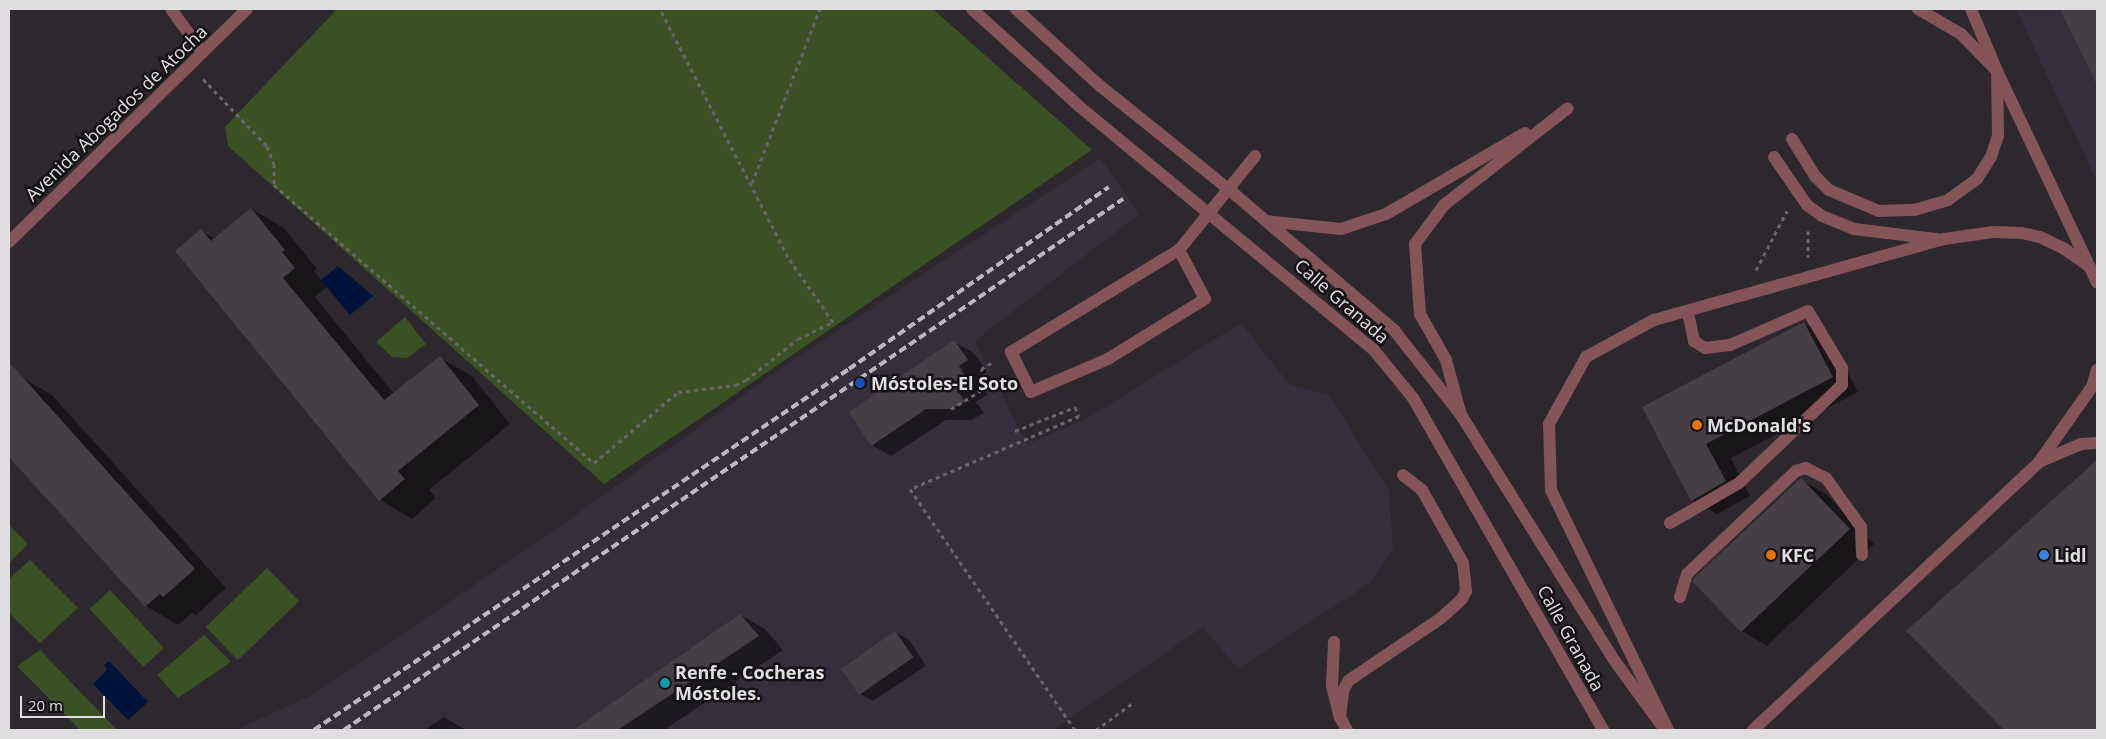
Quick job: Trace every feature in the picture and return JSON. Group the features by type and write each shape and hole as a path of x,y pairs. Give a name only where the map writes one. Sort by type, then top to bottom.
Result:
{"street":[{"path":"171,9 203,53"},
{"name":"Avenida Abogados de Atocha","path":"9,242 247,9"},
{"name":"Calle Granada","path":"972,9 1080,107 1373,349 1412,398 1603,730"},
{"name":"Calle Granada","path":"1016,9 1099,85 1266,221 1394,330 1462,415"},
{"path":"1792,139 1822,183 1854,203 1879,211 1914,210 1948,200 1977,179 1991,157 1999,119 1997,71 1961,34 1918,9"},
{"path":"1971,9 1997,71 2097,283"},
{"path":"1266,221 1341,228 1386,214 1568,108 1444,205 1415,244 1420,314 1446,360 1462,415 1614,660 1666,730"},
{"path":"1179,250 1205,299 1108,359 1031,392 1011,352 1179,250 1255,156"},
{"path":"1774,157 1807,205 1822,216 1854,229 1944,239"},
{"path":"1666,730 1550,490 1549,424 1586,357 1654,320 1944,239 1993,232 2022,233 2040,237 2063,248 2090,267"},
{"path":"1670,523 1739,483 1842,385 1842,368 1808,311 1730,345 1705,348 1694,341 1688,312"},
{"path":"1753,730 2039,462 2092,388 2097,370"},
{"path":"2039,462 2081,444 2097,443"},
{"path":"1680,596 1687,574 1796,471 1806,468 1826,478 1861,527 1862,555"},
{"path":"1340,717 1343,691 1348,681 1441,618 1462,599 1466,591 1463,563 1422,490 1403,475"},
{"path":"1334,642 1332,686 1340,717 1347,730"}],"path":[{"path":"190,66 267,146 274,164 274,185 594,463 678,392 736,385 746,380 798,339 833,322 788,257 660,9"},
{"path":"752,184 820,9"},
{"path":"1741,297 1797,190"},
{"path":"1807,205 1809,278"},
{"path":"951,409 990,385 981,369 1011,352"},
{"path":"1015,431 1075,407 1079,416 910,489 1075,730"},
{"path":"1096,730 1134,702"}],"shaded area":[{"path":"2016,9 2097,9 2097,181 2091,169"},
{"path":"1100,158 1139,214 975,341 1027,444 1086,419 1241,323 1289,384 1329,395 1389,491 1393,550 1370,583 1238,669 1203,627 1053,730 236,730 312,695 539,541 787,364"}],"green space":[{"path":"337,9 933,9 1092,150 604,484 228,146 225,127"},
{"path":"405,317 426,344 407,358 392,357 376,342"},
{"path":"9,525 28,544 9,563"},
{"path":"30,560 78,608 40,643 9,613 9,579"},
{"path":"267,568 299,601 238,660 206,627"},
{"path":"110,590 164,648 143,667 90,609"},
{"path":"204,635 231,662 178,698 157,675"},
{"path":"40,650 117,730 80,730 17,666"}],"water":[{"path":"338,266 373,296 350,315 321,280"},
{"path":"109,661 148,702 128,720 93,684 107,670 104,665"}],"building":[{"path":"2060,9 2097,9 2097,85"},
{"path":"251,208 285,250 282,252 295,268 283,278 384,400 440,356 479,405 398,471 405,479 379,501 175,251 201,229 211,241"},
{"name":"McDonald's","path":"1804,322 1833,377 1706,444 1726,481 1691,501 1642,407"},
{"path":"954,340 968,360 959,366 969,382 957,390 965,402 951,409 926,409 871,446 849,412"},
{"path":"9,362 195,569 163,597 160,594 145,607 9,457"},
{"name":"Lidl","path":"2097,460 2097,730 2004,730 1906,631"},
{"name":"KFC","path":"1801,478 1850,529 1741,632 1693,582 1694,578"},
{"name":"Renfe - Cocheras Móstoles.","path":"740,614 759,636 618,730 573,730"},
{"path":"895,631 913,657 859,695 841,669"}],"railway":[{"path":"314,730 849,369 1109,187"},
{"path":"344,730 1123,199"}],"place":[{"name":"Móstoles-El Soto","path":"860,383"},
{"name":"McDonald's","path":"1697,425"},
{"name":"KFC","path":"1771,555"},
{"name":"Lidl","path":"2044,555"},
{"name":"Renfe - Cocheras Móstoles.","path":"665,683"}]}
